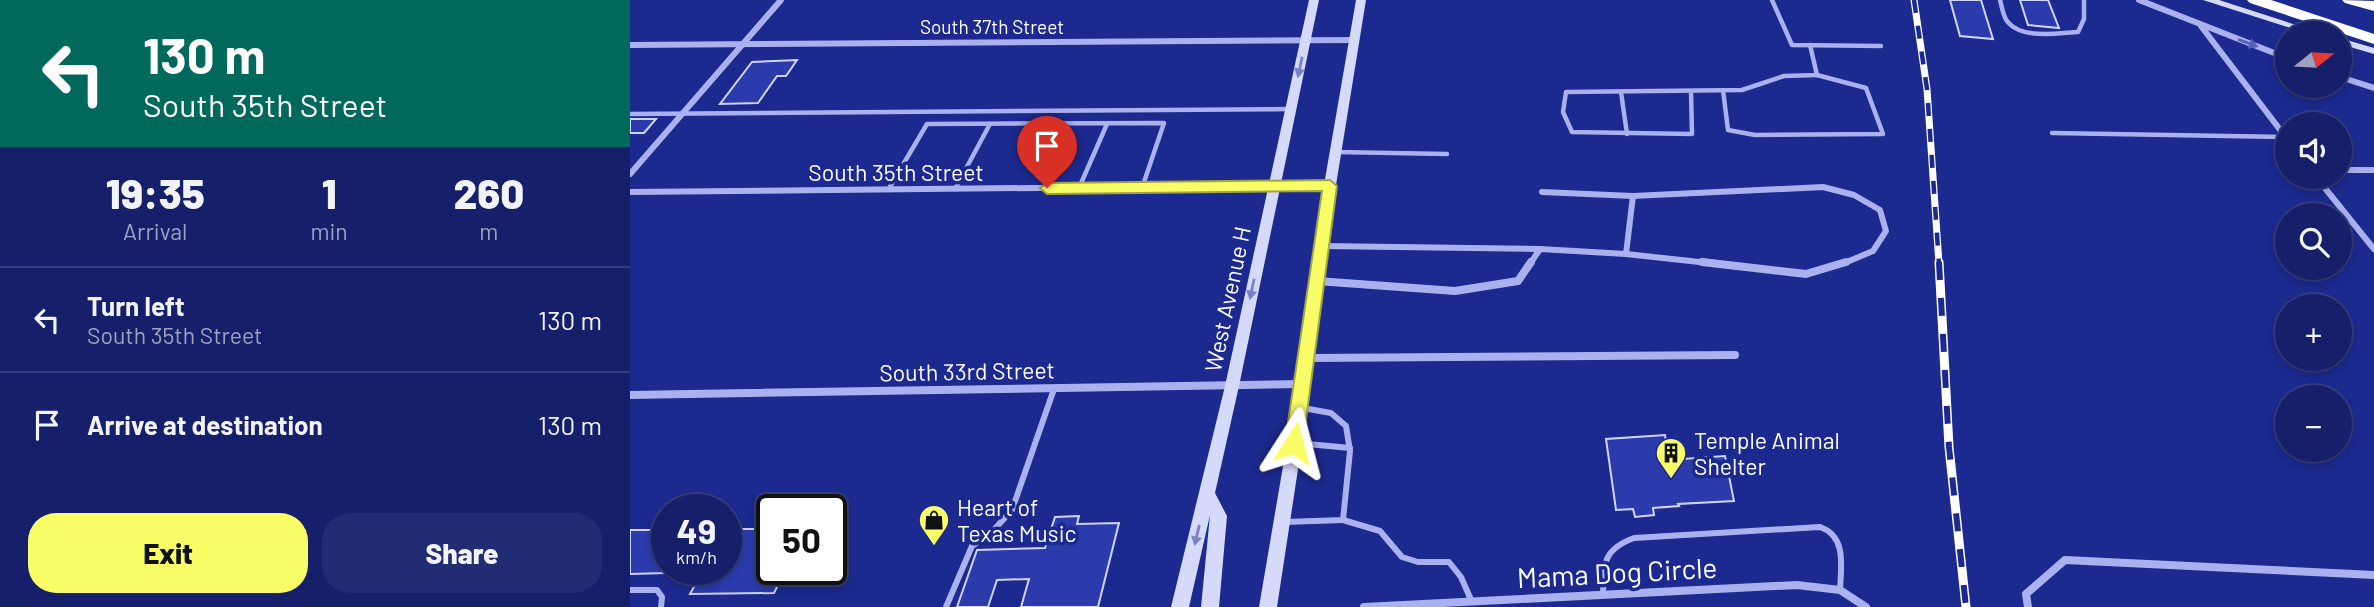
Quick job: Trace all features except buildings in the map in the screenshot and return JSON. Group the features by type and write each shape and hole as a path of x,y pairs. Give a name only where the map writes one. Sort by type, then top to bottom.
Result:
{"highway":[{"path":"2255,0 2374,39"},
{"path":"2350,0 2374,6"}],"main road":[{"name":"West Avenue H","path":"1180,607 1232,386 1314,0"},
{"path":"1268,607 1304,384 1330,186 1362,0"},
{"path":"2208,0 2277,21"},
{"path":"2352,45 2374,51"},
{"path":"1207,494 1219,516 1210,607"}],"street":[{"path":"630,174 780,0"},
{"path":"2138,0 2275,54"},
{"path":"2201,26 2275,124"},
{"name":"South 37th Street","path":"630,45 1355,40"},
{"path":"2352,81 2374,88"},
{"path":"2352,170 2374,170"},
{"name":"South 35th Street","path":"630,192 1330,186"},
{"path":"1322,246 1540,249 1626,254 1806,274 1838,266 1873,251 1886,232 1880,210 1854,195 1823,187 1633,195 1542,192"},
{"path":"2326,189 2374,249"},
{"path":"1626,254 1633,195"},
{"path":"1317,281 1455,291 1518,281 1540,249"},
{"path":"1307,358 1735,355"},
{"name":"South 33rd Street","path":"630,395 1304,384"},
{"path":"2028,607 2026,594 2065,560 2374,575"},
{"name":"Mama Dog Circle","path":"1364,607 1797,585 1840,590 1866,607"}],"lane":[{"path":"1772,0 1792,45 1881,46"},
{"path":"2000,0 2007,20 2016,29 2042,33 2077,32 2084,19 2084,0"},
{"path":"1810,45 1817,75"},
{"path":"1691,91 1692,134 1572,132 1563,112 1566,92 1621,92 1723,90 1742,90 1784,76 1817,75 1866,88 1883,134 1755,135 1728,130 1723,90"},
{"path":"1621,92 1627,134"},
{"path":"630,114 1290,109"},
{"path":"1142,188 1170,110"},
{"path":"888,190 927,124 1164,123"},
{"path":"955,189 990,124"},
{"path":"1079,188 1107,124"},
{"path":"2052,133 2275,138"},
{"path":"1336,152 1447,155"},
{"path":"946,607 972,546 990,534 1012,510 1054,389"},
{"path":"1300,408 1325,411 1342,419 1349,428 1350,448 1343,520"},
{"path":"1294,443 1350,448"},
{"path":"1282,522 1343,520 1380,531 1402,557 1418,562 1449,562 1461,577 1472,602"},
{"path":"1603,595 1604,558 1610,549 1623,541 1634,538 1820,527 1829,530 1842,550 1840,590"},
{"path":"630,590 657,590 662,597 661,607"}],"railway":[{"path":"1914,0 1927,89 1939,264"},
{"path":"1939,262 1949,447 1966,607"}],"place":[{"name":"Temple Animal Shelter","path":"1671,480"},
{"name":"Heart of Texas Music","path":"934,547"}],"route":[{"path":"1047,188 1330,186 1294,443"}]}
